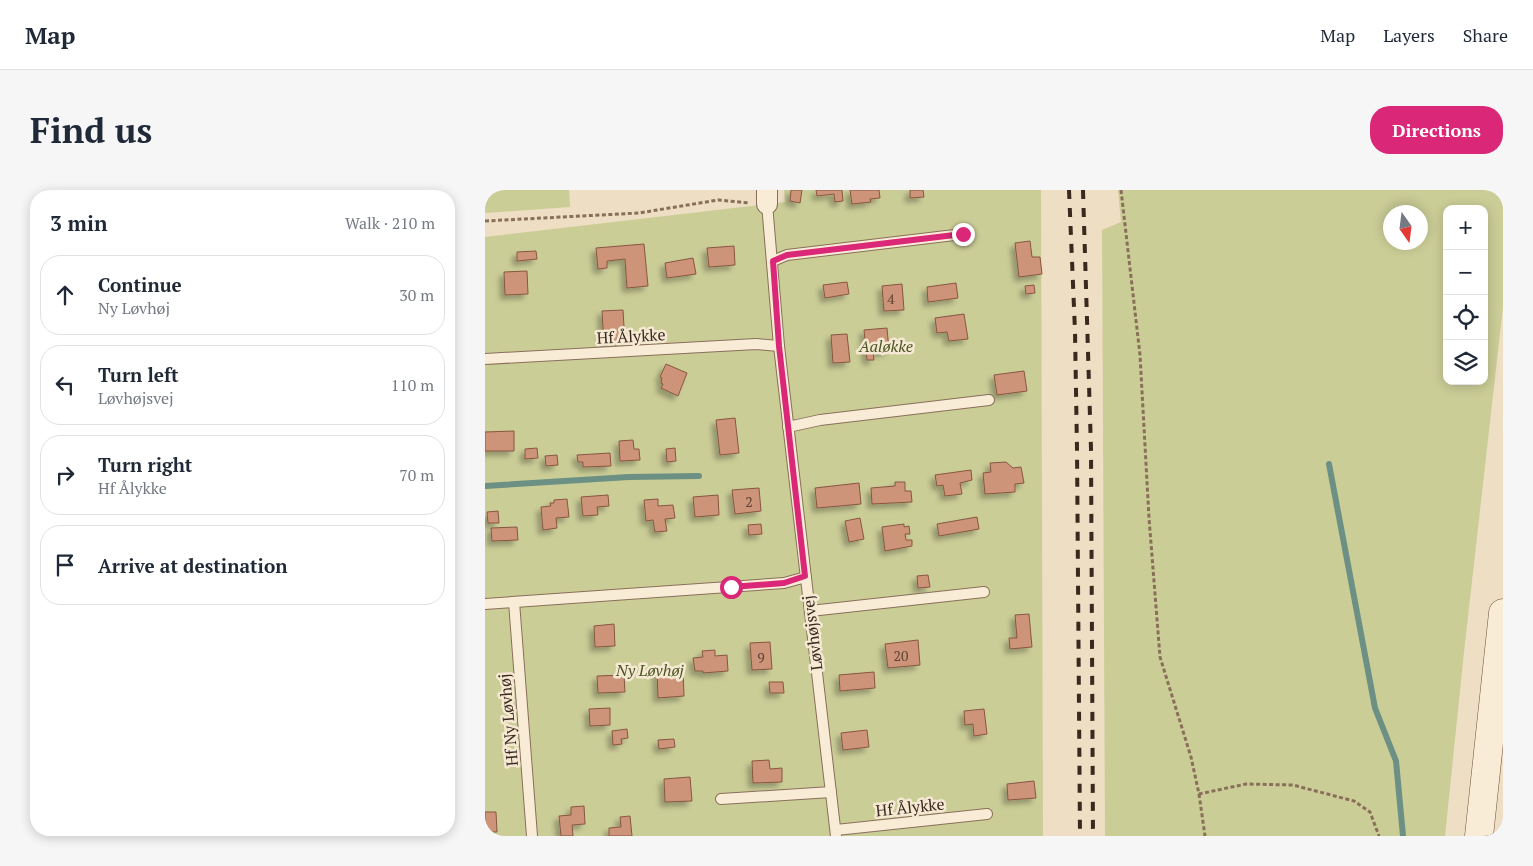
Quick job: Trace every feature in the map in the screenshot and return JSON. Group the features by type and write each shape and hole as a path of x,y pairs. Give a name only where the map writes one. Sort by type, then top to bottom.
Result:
{"main road":[{"path":"1479,836 1503,613"}],"lane":[{"name":"Løvhøjsvej","path":"767,197 779,346 836,833"},
{"path":"773,261 787,255 963,234"},
{"name":"Hf Ålykke","path":"485,359 756,344 779,346"},
{"path":"788,427 820,420 989,400"},
{"path":"485,604 784,583 805,576"},
{"path":"810,611 984,592"},
{"name":"Hf Ny Løvhøj","path":"513,602 532,836"},
{"path":"721,799 831,792"},
{"name":"Hf Ålykke","path":"836,833 987,814"}],"path":[{"path":"1121,190 1140,356 1149,518 1160,657 1191,757 1205,836"},
{"path":"485,221 639,213 718,200 767,197"},
{"path":"1199,794 1246,784 1293,785 1354,801 1370,812 1379,836"}],"green space":[{"path":"485,190 569,190 570,207 485,213"},
{"name":"Aaløkke","path":"784,190 1041,190 1043,836 485,836 485,237 785,202"},
{"path":"1118,190 1503,190 1503,307 1445,836 1105,836 1102,230 1121,222"}],"building":[{"path":"791,190 802,190 800,203 790,201"},
{"path":"816,190 842,190 843,201 835,202 834,194 817,196"},
{"path":"850,190 879,190 880,198 870,199 871,202 852,204"},
{"path":"910,190 923,190 924,197 910,198"},
{"path":"1030,241 1032,257 1040,257 1042,274 1019,277 1015,243"},
{"path":"644,244 648,286 627,288 625,259 607,261 607,268 598,269 596,248"},
{"path":"734,246 735,265 709,267 707,248"},
{"path":"536,251 537,259 517,261 517,252"},
{"path":"693,258 696,274 667,278 665,263"},
{"path":"527,271 528,294 505,295 504,272"},
{"path":"847,282 849,294 825,298 823,285"},
{"path":"956,283 958,298 928,302 927,287"},
{"path":"902,284 904,310 884,311 882,286"},
{"path":"1034,285 1035,293 1026,294 1025,286"},
{"path":"623,310 625,343 604,344 602,311"},
{"path":"964,314 968,339 949,341 947,332 937,333 935,318"},
{"path":"887,328 889,351 873,353 874,360 867,360 864,330"},
{"path":"847,334 850,362 833,363 831,335"},
{"path":"666,364 687,373 678,396 661,388 663,384 660,377"},
{"path":"1024,371 1027,391 997,395 994,375"},
{"path":"735,418 739,453 720,455 716,420"},
{"path":"514,431 514,451 485,451 485,432"},
{"path":"633,440 634,449 639,449 640,460 620,461 619,441"},
{"path":"537,448 538,458 525,459 525,449"},
{"path":"675,448 676,461 667,462 666,449"},
{"path":"610,453 611,466 583,467 583,462 578,462 577,455"},
{"path":"557,455 558,465 546,466 545,456"},
{"path":"1006,462 1013,468 1021,467 1024,483 1015,484 1015,492 985,494 983,473 991,472 990,463"},
{"path":"971,470 972,480 960,483 962,494 945,496 943,485 937,486 935,475"},
{"path":"895,482 905,482 905,491 911,491 912,502 872,504 871,488 895,486"},
{"path":"859,483 861,504 817,508 815,488"},
{"path":"759,488 761,511 735,514 732,490"},
{"path":"608,495 609,506 597,507 598,515 583,516 581,497"},
{"path":"718,495 719,515 695,517 693,497"},
{"path":"567,499 569,517 556,518 557,528 543,530 541,507 551,506 550,503 554,503 554,500"},
{"path":"658,499 658,506 673,505 675,518 665,519 667,531 655,532 653,520 646,521 644,500"},
{"path":"498,511 499,523 488,523 487,512"},
{"path":"977,517 979,529 939,536 937,524"},
{"path":"860,518 864,539 849,542 845,521"},
{"path":"761,524 762,534 749,535 748,525"},
{"path":"904,524 904,527 909,526 910,534 905,534 906,540 912,540 912,546 885,551 882,527"},
{"path":"517,527 518,540 492,541 491,528"},
{"path":"928,575 930,587 918,588 917,576"},
{"path":"1029,614 1032,647 1010,649 1009,638 1017,638 1015,615"},
{"path":"614,624 615,646 595,647 594,626"},
{"path":"918,640 920,665 888,668 885,644"},
{"path":"770,642 772,669 752,670 750,643"},
{"path":"715,650 715,656 727,655 728,671 703,673 703,671 695,671 693,658 703,657 702,651"},
{"path":"683,670 684,696 658,698 657,671"},
{"path":"874,672 875,688 840,691 839,675"},
{"path":"624,675 625,692 598,693 597,676"},
{"path":"769,682 783,682 784,693 770,693"},
{"path":"610,708 610,725 590,726 589,709"},
{"path":"984,709 987,734 974,736 973,724 965,725 964,711"},
{"path":"627,729 628,738 621,739 622,744 613,745 612,731"},
{"path":"867,730 869,747 843,750 841,733"},
{"path":"674,739 675,747 659,749 658,740"},
{"path":"769,760 770,769 782,768 782,782 753,783 752,761"},
{"path":"690,777 692,801 665,802 664,779"},
{"path":"1034,781 1036,798 1008,800 1007,784"},
{"path":"584,806 585,824 572,825 573,836 561,836 559,816 571,815 571,807"},
{"path":"485,812 496,812 497,832 489,832 489,836 485,836"},
{"path":"630,816 632,836 609,836 609,828 621,827 620,817"}],"waterway":[{"path":"1329,464 1375,708 1396,761 1403,836"},
{"path":"485,486 629,477 699,476"}],"railway":[{"path":"1069,190 1075,331 1080,836"},
{"path":"1083,190 1091,449 1093,836"}],"route":[{"path":"731,587 784,583 805,576 779,346 773,261 787,255 963,234"}],"park label":[{"name":"Ny Løvhøj","path":"650,670"}]}
